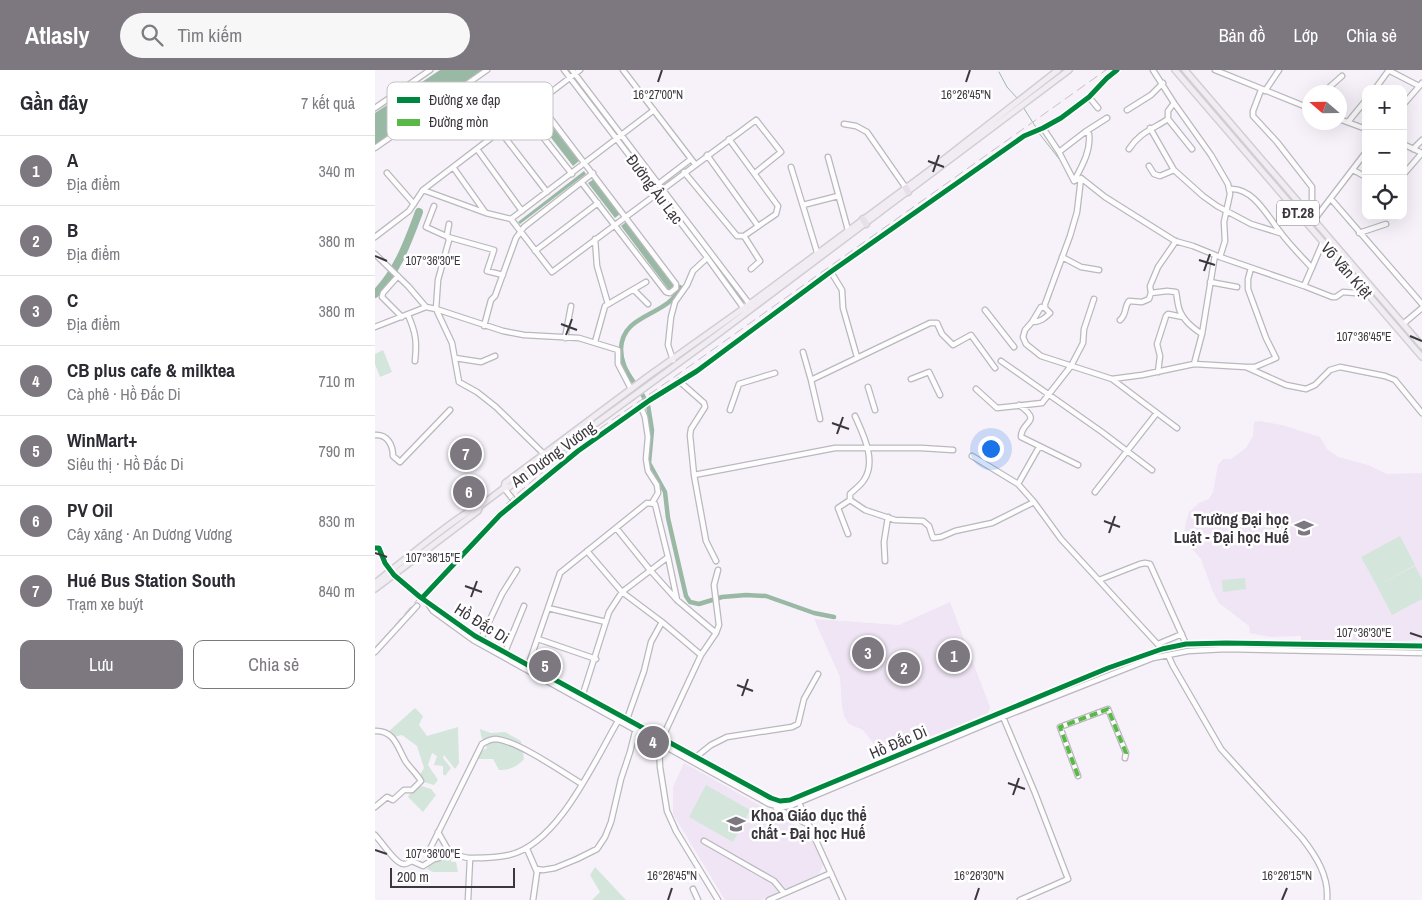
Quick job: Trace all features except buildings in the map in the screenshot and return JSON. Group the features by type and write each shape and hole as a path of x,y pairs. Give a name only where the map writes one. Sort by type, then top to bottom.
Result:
{"main road":[{"path":"907,190 1058,70"},
{"path":"819,255 1069,70"},
{"name":"Võ Văn Kiệt","path":"1175,70 1422,357"},
{"name":"Võ Văn Kiệt","path":"1185,70 1422,346"},
{"path":"1023,97 1028,102"},
{"path":"1309,226 1313,219"},
{"path":"819,255 848,230 864,221"},
{"path":"1323,242 1328,236"},
{"name":"An Dương Vương","path":"393,573 458,519 475,507 480,506 504,488 505,483 546,456 819,255"},
{"path":"1386,315 1392,310"},
{"name":"An Dương Vương","path":"612,408 631,389 745,311"},
{"path":"375,583 393,573"},
{"path":"375,589 393,573"}],"street":[{"path":"413,82 430,70"},
{"path":"470,82 487,70"},
{"name":"Đường Âu Lạc","path":"564,70 654,187 745,311"},
{"path":"553,91 570,78 574,72 580,70"},
{"path":"623,70 695,164"},
{"path":"375,548 379,548 385,563 393,573 424,600 463,553 500,515 578,451 650,400 725,351 831,272 1031,132 1061,118 1089,97 1117,70"},
{"path":"1153,70 1163,83 1173,103 1211,155 1230,189 1225,222 1225,241 1210,282 1202,334 1194,364"},
{"path":"1215,70 1302,105"},
{"path":"1229,76 1233,70"},
{"path":"1279,70 1263,90 1253,111 1253,116 1277,142 1312,187 1313,219"},
{"path":"1378,85 1389,70 1420,84 1407,100"},
{"name":"Đường Âu Lạc","path":"574,72 751,306"},
{"path":"1332,85 1342,76"},
{"path":"1127,110 1151,95 1163,83"},
{"path":"1089,97 1098,108"},
{"path":"375,108 387,100"},
{"path":"1173,103 1168,119 1192,149"},
{"path":"1362,105 1348,122 1362,127"},
{"path":"511,219 654,110"},
{"path":"1059,152 1107,118"},
{"path":"1129,149 1136,139 1168,119"},
{"path":"423,190 486,213 511,219 552,272 662,188 756,120 781,152 755,173"},
{"path":"553,121 676,284 676,288 670,293 666,292 582,183"},
{"path":"844,124 856,126 867,132 907,190"},
{"path":"1043,128 1059,152 1074,181"},
{"path":"1151,128 1174,170 1209,200 1251,224 1280,233"},
{"path":"1074,181 1087,154 1090,137 1085,132"},
{"path":"685,172 737,236 744,236 776,214 778,206 729,139"},
{"path":"375,148 387,140"},
{"path":"375,237 409,211 423,190 488,140"},
{"path":"507,140 547,192"},
{"path":"545,140 572,174"},
{"path":"1413,149 1422,140"},
{"path":"1407,146 1422,153 1407,170"},
{"path":"477,149 522,211"},
{"path":"707,156 758,226"},
{"path":"828,157 848,230"},
{"path":"654,187 691,158"},
{"path":"1313,219 1331,199 1362,158"},
{"path":"791,166 819,255"},
{"path":"1149,166 1154,174 1160,176 1174,170"},
{"path":"453,167 486,213"},
{"path":"1353,170 1362,175"},
{"path":"387,173 414,204"},
{"path":"484,326 491,300 495,296 516,238 520,232 536,217 593,173"},
{"path":"1074,181 1081,178"},
{"path":"1081,178 1105,197 1176,241 1334,298 1343,292 1368,294"},
{"path":"1045,308 1077,212 1081,178"},
{"path":"1230,189 1237,188 1249,195 1268,214 1280,233 1312,268"},
{"path":"803,205 838,196"},
{"path":"1331,199 1422,304"},
{"path":"535,251 598,202"},
{"path":"434,206 426,227 448,237 494,250 487,271 503,275"},
{"path":"449,224 449,240 438,280 436,309 452,343 459,382 477,392 496,407 546,456"},
{"path":"1359,233 1386,224"},
{"path":"744,236 760,261 751,269"},
{"path":"595,239 597,266 608,304"},
{"path":"1120,320 1125,316 1128,302 1147,301 1151,293 1150,286 1158,267 1176,241"},
{"path":"1304,286 1323,242"},
{"path":"375,254 426,307"},
{"path":"1062,257 1081,267 1099,270"},
{"path":"673,360 668,345 675,302 687,286 693,271 707,258"},
{"path":"711,263 716,259"},
{"path":"1112,379 1194,364 1255,367 1276,358 1266,338 1248,289 1251,268"},
{"path":"831,272 841,290 843,308 857,357"},
{"path":"397,275 382,297 402,317"},
{"path":"595,342 605,306 646,282"},
{"path":"1210,282 1237,287"},
{"path":"634,290 648,304"},
{"path":"1151,293 1176,292 1179,309 1183,317 1202,334"},
{"path":"976,389 997,408 1042,403 1071,366 1083,343 1084,329 1094,299"},
{"path":"565,338 571,306"},
{"path":"375,327 426,307 484,326 524,335 579,338 618,350 618,364 631,389"},
{"path":"1045,308 1041,307 1025,330 1023,337 1025,344 1041,356 1112,379 1177,428"},
{"path":"1032,322 1044,319 1050,313 1045,308"},
{"path":"1403,324 1422,308"},
{"path":"985,310 1014,347"},
{"path":"1158,372 1160,356 1157,344 1166,316 1168,314 1183,317"},
{"path":"408,315 415,331 415,361"},
{"path":"811,380 930,323 937,323 942,334 953,345 971,335 995,368"},
{"path":"803,352 819,419"},
{"path":"455,358 481,362 495,356"},
{"path":"1001,361 1152,470"},
{"path":"1246,367 1286,385 1306,388 1315,385 1327,371 1336,367 1385,376 1398,383 1422,413"},
{"path":"730,410 739,384 775,372"},
{"path":"911,379 929,372 939,395"},
{"path":"679,381 705,405 703,412 691,429 690,435 694,475 706,541 717,561"},
{"path":"868,387 875,410"},
{"path":"1019,405 1030,413 1031,416 1021,432 1021,437 1078,465"},
{"path":"642,406 648,437 646,459 648,471 657,485 658,493 652,503"},
{"path":"375,435 384,436 393,446 393,456 396,461 401,462 450,410"},
{"path":"1095,492 1156,414"},
{"path":"850,500 850,494 864,480 867,474 869,448 855,416"},
{"path":"1019,484 1039,447"},
{"path":"694,475 835,448 953,450"},
{"path":"972,456 1019,484 1061,538 1162,649"},
{"path":"504,488 515,502"},
{"path":"850,500 865,510 895,520 923,522 929,526 933,538 992,523 1034,502"},
{"path":"848,534 838,508 850,500"},
{"path":"528,668 560,573 647,503 652,503"},
{"path":"652,503 655,504 677,600"},
{"path":"885,561 885,533 888,517"},
{"path":"617,529 677,600 716,633"},
{"path":"587,551 622,592 701,655"},
{"path":"581,701 596,659 609,612 622,592 668,557"},
{"path":"1099,580 1140,564 1150,564 1186,644"},
{"path":"481,639 502,594 517,570"},
{"path":"718,570 714,590 719,625 716,633 701,655 659,745 660,767 667,810 676,830 718,900"},
{"name":"Hồ Đắc Di","path":"424,600 481,639 505,652 581,701 769,804 781,807 799,803 1003,717 1153,658 1168,654 1225,649 1422,653"},
{"name":"Hồ Đắc Di","path":"424,600 433,612 473,640 583,695 771,798 780,801 790,800 811,792 1107,668 1162,649 1186,644 1226,643 1422,646"},
{"path":"375,652 417,606"},
{"path":"505,652 524,606"},
{"path":"548,608 606,622"},
{"path":"625,725 644,672 651,642 662,622"},
{"path":"1158,644 1182,634"},
{"path":"538,639 596,659"},
{"path":"1168,654 1221,749 1302,838 1313,853 1320,864 1325,878 1327,900"},
{"path":"696,757 711,744 727,737 791,727 798,724 804,699 818,674"},
{"path":"1078,776 1060,728 1108,709 1126,753 1125,758"},
{"path":"1003,717 1035,792 1068,880 1020,900"},
{"path":"375,834 391,856 400,864 412,861 423,866 434,859 451,855 470,859 509,856 527,849 548,832 582,784 618,721"},
{"path":"536,869 555,868 597,849 611,822 637,725"},
{"path":"375,732 384,732 396,742 406,762 421,781 412,790 403,791 393,800 387,797 375,807"},
{"path":"434,859 429,856 429,851 482,744 489,740 497,739 510,743 582,784"},
{"path":"885,760 887,766"},
{"path":"811,792 813,797"},
{"path":"780,801 781,807"},
{"path":"799,803 843,900"},
{"path":"769,804 809,825"},
{"path":"438,832 451,855"},
{"path":"704,841 774,881 784,893"},
{"path":"527,849 538,876 533,900"},
{"path":"468,900 470,859"},
{"path":"769,900 831,873"},
{"path":"693,889 698,900"}],"shaded area":[{"path":"440,70 484,70 467,82 422,82"},
{"path":"387,105 387,137 375,145 375,113"},
{"path":"553,127 579,161 573,166 553,140"},
{"path":"584,171 586,174 520,224 518,222"},
{"path":"594,179 620,214 615,218 588,183"},
{"path":"626,222 675,287 669,290 621,226"},
{"path":"383,350 392,372 380,377 375,364 375,354"},
{"name":"Trường Đại học Luật - Đại học Huế","path":"1259,421 1282,425 1320,437 1327,449 1338,457 1368,465 1387,474 1422,473 1422,639 1406,641 1301,640 1301,636 1270,637 1250,633 1249,626 1219,603 1201,559 1189,546 1184,534 1186,522 1189,512 1199,503 1209,499 1213,492 1218,465 1223,459 1231,459 1246,448 1253,436 1254,422"},
{"path":"1400,536 1415,565 1377,586 1361,557"},
{"path":"1415,566 1422,579 1422,599 1392,615 1377,586"},
{"path":"1245,578 1246,589 1223,592 1222,580"},
{"path":"950,602 990,707 988,713 875,759 877,748 863,730 849,724 844,716 840,677 814,619 899,625"},
{"path":"415,708 423,716 419,725 427,736 458,727 459,763 455,769 444,755 443,758 451,768 445,776 443,774 443,766 434,765 437,756 432,753 428,765 438,780 434,785 417,780 424,768 417,746 402,735 394,737 388,732"},
{"path":"480,729 491,733 505,732 521,741 524,759 513,768 499,770 493,759 478,759 478,753 487,748"},
{"name":"Khoa Giáo dục thể chất - Đại học Huế","path":"684,763 809,833 823,865 819,874 761,900 725,900 673,814 673,787"},
{"path":"415,784 431,789 436,795 423,812 408,797"},
{"path":"706,785 750,810 733,842 689,817"},
{"path":"434,852 438,856 451,858 451,862 456,862 458,872 433,872 427,869 433,860"},
{"path":"595,867 626,900 592,900 600,892 590,875"}],"waterway":[{"path":"999,72 1007,87 1018,99"},
{"path":"1023,107 1037,129"},
{"path":"1038,132 1060,160"},
{"path":"375,294 396,266 419,212"},
{"path":"633,381 626,370 622,358 623,337 637,321 666,304 674,297 680,287"},
{"path":"642,394 648,405 652,430 649,463 665,492 668,518 686,596 690,602 699,604 722,597 766,596 814,613 834,617"}],"railway":[{"path":"375,648 424,592 511,499 570,449 1106,70"}],"marked path":[{"path":"1078,776 1060,727 1108,709 1126,753 1125,758"}],"cycle path":[{"path":"422,598 500,515 578,451 650,400 697,371 829,273 1024,136 1061,118 1089,97 1117,70"},
{"path":"375,548 379,548 385,563 394,575 420,597 475,636 771,798 780,801 790,800 1108,668 1162,649 1186,644 1226,643 1422,646"}],"place":[{"name":"Hué Bus Station South","path":"466,454"},
{"name":"PV Oil","path":"469,492"},
{"name":"Trường Đại học Luật - Đại học Huế","path":"1304,528"},
{"name":"C","path":"868,653"},
{"name":"A","path":"954,656"},
{"name":"WinMart+","path":"545,666"},
{"name":"B","path":"904,668"},
{"name":"CB plus cafe & milktea","path":"653,742"},
{"name":"Khoa Giáo dục thể chất - Đại học Huế","path":"736,824"}]}
